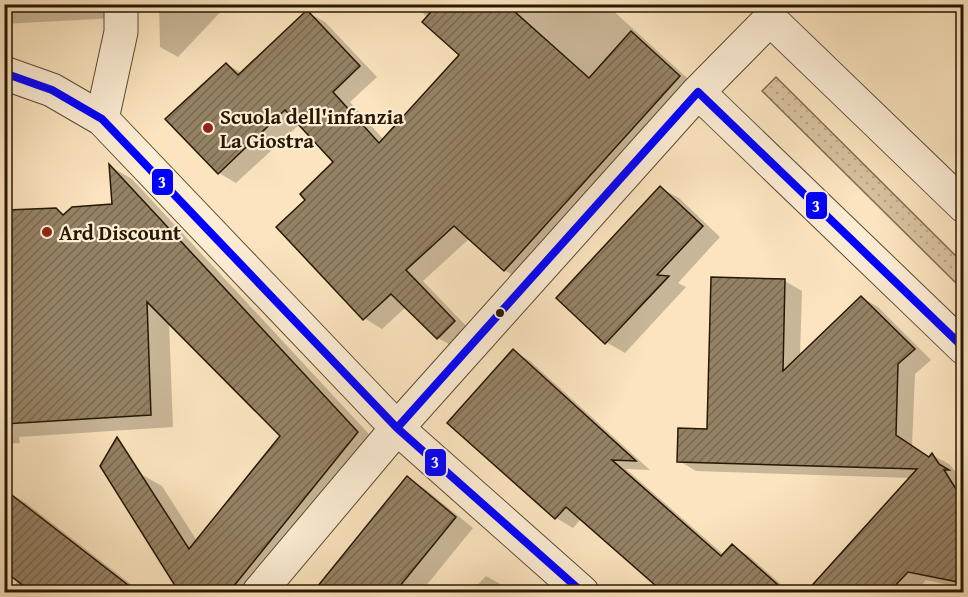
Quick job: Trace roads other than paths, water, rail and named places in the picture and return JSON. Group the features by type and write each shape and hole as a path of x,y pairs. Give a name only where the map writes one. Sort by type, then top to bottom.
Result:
{"street":[{"path":"102,119 121,32 121,4"},
{"path":"259,592 397,428 698,92 770,19 963,206"},
{"path":"4,73 52,90 102,119 397,428 582,592"},
{"path":"698,92 963,348"}],"place":[{"name":"Scuola dell'infanzia La Giostra","path":"208,128"},
{"name":"Ard Discount","path":"47,232"}]}
